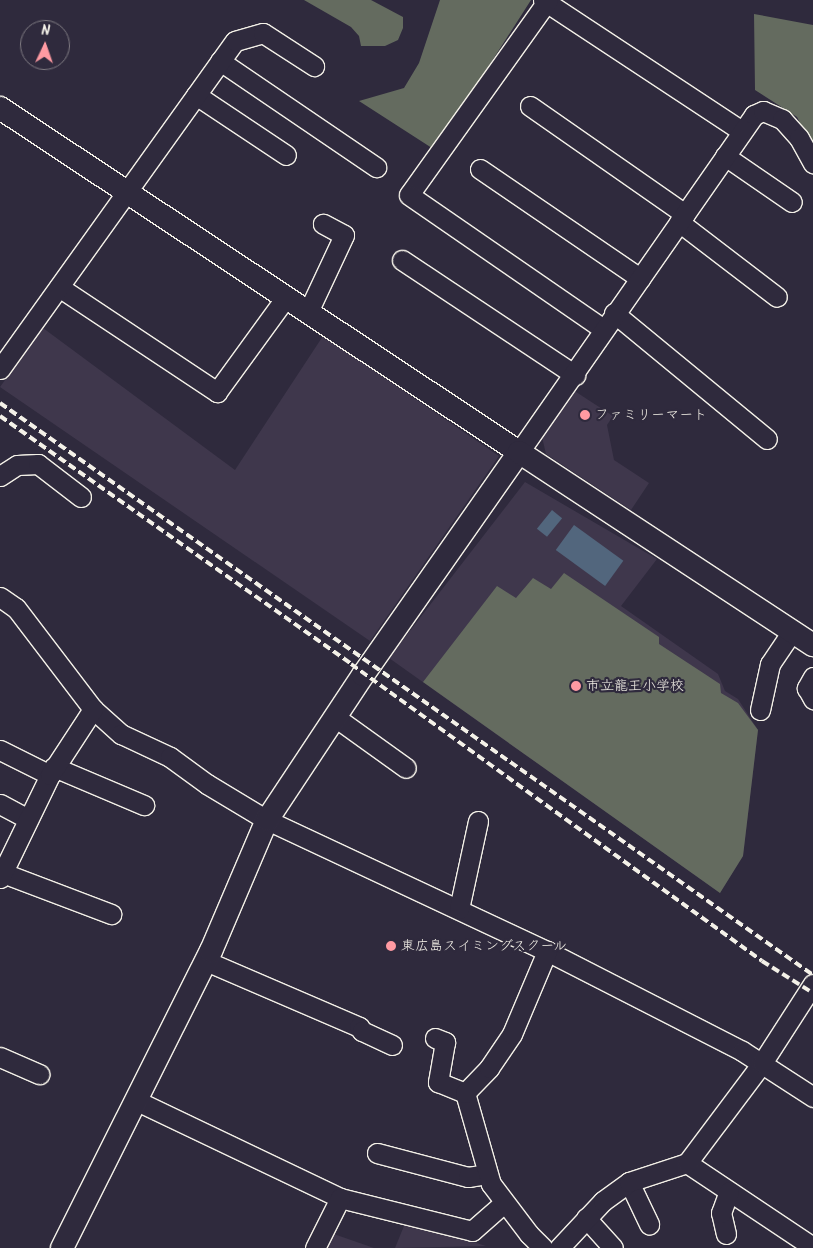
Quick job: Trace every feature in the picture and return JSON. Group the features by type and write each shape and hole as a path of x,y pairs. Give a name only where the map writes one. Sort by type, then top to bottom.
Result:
{"street":[{"path":"603,329 409,195 546,1 742,131"},
{"path":"0,369 127,194 235,40 263,33 314,66"},
{"path":"220,61 376,167"},
{"path":"196,95 286,155"},
{"path":"530,106 682,218 777,297"},
{"path":"0,108 127,194 813,645"},
{"path":"62,1248 206,961 267,820 335,716 575,375 614,313 754,115 763,111 774,114 799,138 813,163"},
{"path":"725,156 792,202"},
{"path":"480,169 640,278"},
{"path":"308,312 344,235 323,224"},
{"path":"402,260 575,375"},
{"path":"59,287 217,392 286,298"},
{"path":"614,313 767,439"},
{"path":"0,476 17,465 38,464 81,497"},
{"path":"0,597 16,608 93,709 121,734 170,757 207,784 267,820 547,951 762,1063 813,1097"},
{"path":"760,710 770,664 792,631"},
{"path":"813,677 807,688 813,699"},
{"path":"93,709 52,771 26,818 1,875 112,914"},
{"path":"335,716 406,768"},
{"path":"0,750 144,805"},
{"path":"0,804 26,818"},
{"path":"459,909 478,820"},
{"path":"465,1093 489,1068 512,1034 547,951"},
{"path":"206,961 359,1027 362,1031 392,1045"},
{"path":"560,1248 586,1218 629,1182 687,1162 762,1063 813,984"},
{"path":"435,1038 445,1042 438,1082 465,1093"},
{"path":"0,1057 39,1074"},
{"path":"465,1093 491,1184 504,1203 543,1248"},
{"path":"136,1101 340,1198 472,1231 504,1203"},
{"path":"377,1153 468,1177 488,1174"},
{"path":"687,1162 813,1247"},
{"path":"629,1182 649,1224"},
{"path":"726,1234 721,1213 729,1190"},
{"path":"316,1248 340,1198"},
{"path":"586,1218 613,1248"}],"shaded area":[{"path":"304,0 371,0 403,17 403,28 398,40 385,46 361,46 359,36 351,27"},
{"path":"440,0 531,0 435,150 359,101 404,88 419,63"},
{"path":"754,14 813,25 813,149 797,117 755,90"},
{"path":"43,328 235,470 323,336 499,456 370,641 0,387"},
{"path":"573,390 613,416 607,425 614,460 649,483 631,510 546,454 542,437"},
{"name":"市立龍王小学校","path":"525,482 657,559 621,606 718,674 725,691 738,699 758,730 743,856 720,893 389,658"},
{"name":"市立龍王小学校","path":"564,573 659,637 659,644 720,684 721,693 738,703 758,730 743,856 720,893 423,682 497,586 516,598 533,578 551,589"},
{"path":"406,1221 486,1246 395,1248"},
{"path":"328,1232 374,1248 320,1248"}],"water":[{"path":"552,510 562,518 547,537 537,529"},
{"path":"574,525 623,561 605,586 556,550"}],"railway":[{"path":"0,403 813,975"},
{"path":"0,416 351,664 762,961 813,993"}],"place":[{"name":"ファミリーマート","path":"585,415"},
{"name":"市立龍王小学校","path":"576,686"},
{"name":"東広島スイミングスクール","path":"391,946"}]}
